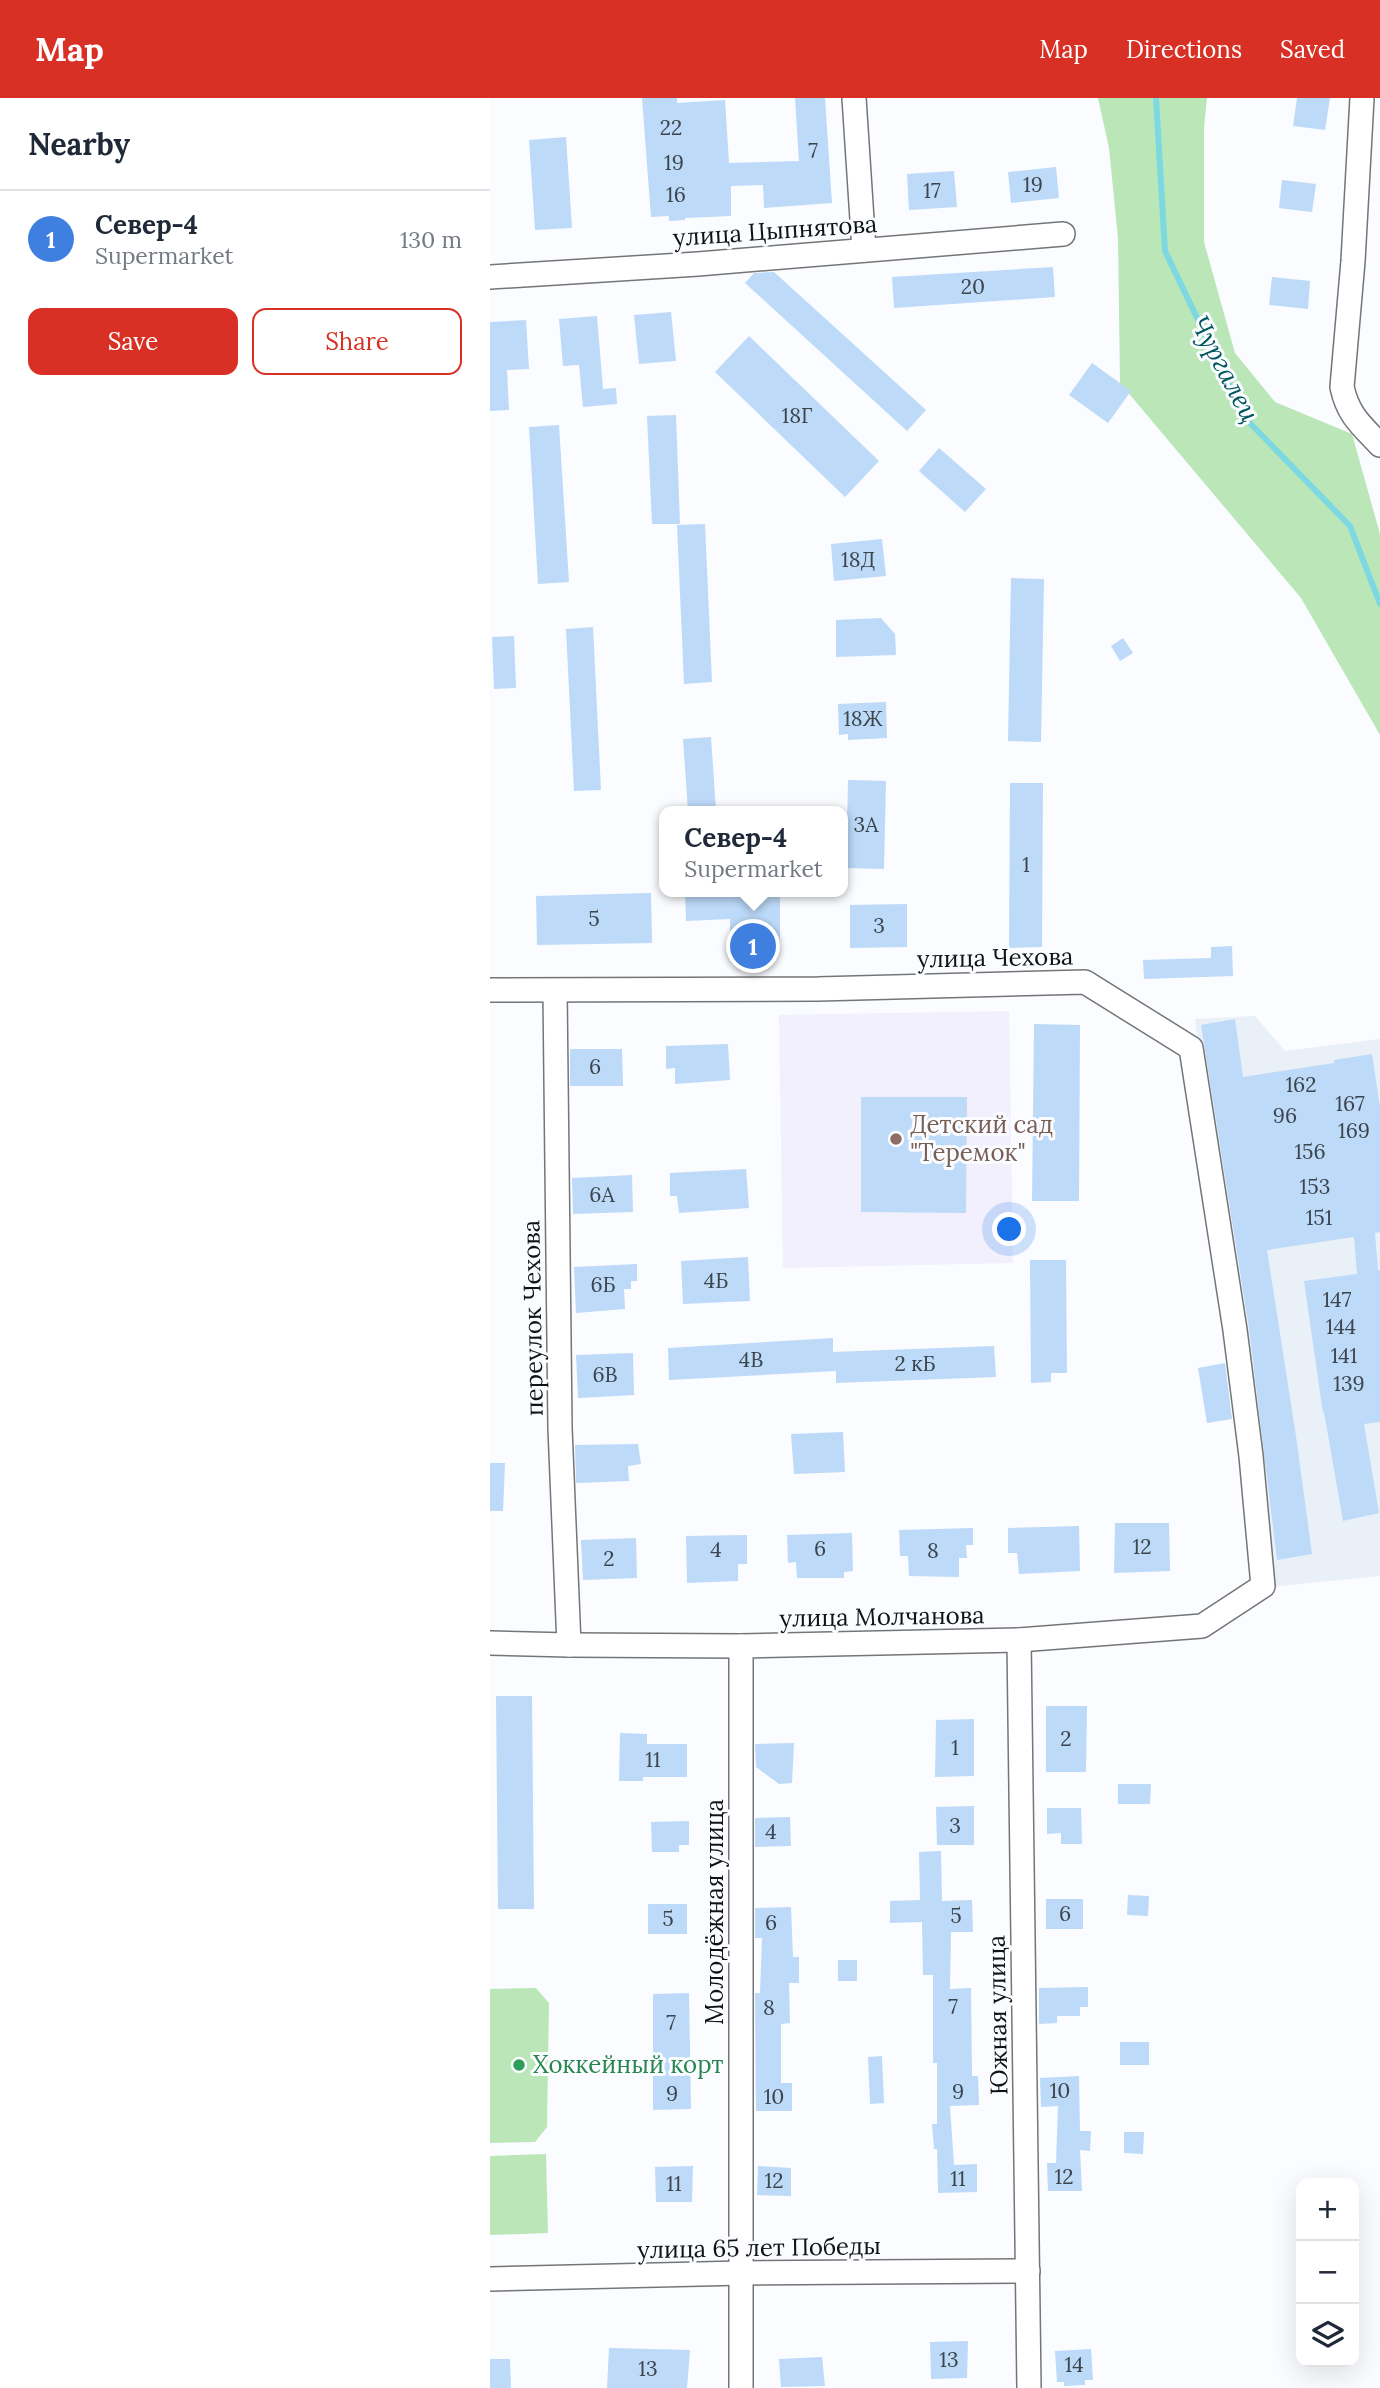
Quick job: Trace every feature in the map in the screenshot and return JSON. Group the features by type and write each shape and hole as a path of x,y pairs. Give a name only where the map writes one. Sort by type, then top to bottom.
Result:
{"street":[{"path":"853,98 864,250"},
{"path":"1362,98 1353,261 1342,387 1345,403 1351,414 1380,445"},
{"path":"1375,98 1380,102"},
{"name":"улица Цыпнятова","path":"490,277 1063,234"},
{"name":"улица Чехова","path":"490,989 818,989 1085,982 1191,1048 1237,1342 1263,1586"},
{"name":"переулок Чехова","path":"555,990 560,1428 569,1645"},
{"name":"улица Молчанова","path":"490,1643 741,1646 1019,1640 1202,1626 1263,1586"},
{"name":"Южная улица","path":"1019,1640 1029,2388"},
{"name":"Молодёжная улица","path":"741,1646 741,2388"},
{"name":"улица 65 лет Победы","path":"490,2279 742,2273 1028,2272"}],"shaded area":[{"name":"Детский сад \"Теремок\"","path":"1009,1011 1013,1263 783,1268 779,1015"},
{"path":"1255,1016 1285,1051 1380,1039 1380,1576 1269,1587 1195,1019"}],"green space":[{"path":"1098,98 1207,98 1204,128 1204,242 1235,353 1275,402 1352,434 1380,534 1380,735 1301,598 1120,383 1118,238 1109,148"},
{"name":"Хоккейный корт","path":"536,1988 549,2003 547,2127 535,2142 490,2143 490,1989"},
{"path":"546,2154 548,2233 490,2235 490,2156"}],"building":[{"path":"642,98 677,98 677,103 725,100 729,163 799,161 795,98 825,98 832,203 764,208 763,185 731,186 731,216 669,221 669,216 651,217"},
{"path":"1297,98 1330,98 1325,130 1293,126"},
{"path":"566,137 572,228 535,230 529,140"},
{"path":"1056,167 1059,198 1011,203 1008,172"},
{"path":"954,171 957,207 909,210 907,174"},
{"path":"1282,180 1316,184 1312,212 1279,208"},
{"path":"1053,267 1055,297 894,308 892,277"},
{"path":"774,272 926,410 907,431 745,283 754,273"},
{"path":"1272,277 1310,281 1308,309 1269,305"},
{"path":"671,312 676,361 639,364 634,315"},
{"path":"597,316 603,389 616,388 617,404 583,407 579,365 563,366 559,319"},
{"path":"526,320 529,369 507,370 509,410 490,411 490,322"},
{"path":"749,336 879,461 845,497 715,372"},
{"path":"1092,363 1131,391 1108,423 1069,395"},
{"path":"676,415 680,524 652,524 647,416"},
{"path":"559,425 569,582 538,584 529,427"},
{"path":"939,448 986,489 965,512 919,471"},
{"path":"705,524 712,682 684,684 677,525"},
{"path":"882,539 886,576 834,581 831,544"},
{"path":"1011,578 1044,579 1041,742 1008,741"},
{"path":"881,618 895,634 896,655 836,657 836,620"},
{"path":"593,627 601,790 574,791 566,629"},
{"path":"514,636 516,688 494,689 492,637"},
{"path":"1123,638 1133,653 1120,661 1111,646"},
{"path":"886,702 887,738 848,740 848,734 839,735 838,704"},
{"path":"711,737 716,806 688,806 683,739"},
{"path":"848,780 886,781 884,869 848,868"},
{"path":"1010,783 1043,783 1042,947 1009,948"},
{"path":"651,893 652,943 537,945 536,896"},
{"path":"685,897 780,897 780,946 730,946 730,919 686,921"},
{"path":"907,904 907,947 850,948 850,905"},
{"path":"1232,946 1233,976 1144,979 1143,960 1211,958 1211,947"},
{"path":"1235,1019 1243,1077 1334,1063 1334,1060 1372,1054 1380,1107 1380,1232 1375,1233 1380,1270 1380,1422 1364,1424 1379,1513 1343,1521 1323,1413 1304,1281 1357,1274 1354,1237 1267,1250 1312,1554 1277,1560 1249,1328 1201,1025"},
{"path":"1034,1024 1080,1025 1079,1201 1032,1201"},
{"path":"728,1044 730,1080 675,1084 675,1068 666,1069 666,1046"},
{"path":"570,1049 622,1049 623,1086 570,1086"},
{"path":"861,1097 967,1097 966,1213 861,1212"},
{"path":"746,1169 749,1208 679,1213 677,1196 670,1196 670,1173"},
{"path":"632,1175 633,1212 573,1214 572,1178"},
{"path":"748,1257 750,1301 683,1304 681,1261"},
{"path":"1030,1260 1066,1260 1067,1373 1051,1373 1051,1382 1031,1383"},
{"path":"637,1264 637,1281 631,1281 631,1289 624,1289 625,1309 576,1313 574,1267"},
{"path":"833,1338 833,1352 994,1346 996,1377 836,1383 836,1371 669,1380 668,1348"},
{"path":"633,1353 634,1395 578,1398 576,1355"},
{"path":"1225,1363 1232,1419 1207,1423 1198,1368"},
{"path":"843,1432 845,1472 794,1474 791,1434"},
{"path":"638,1444 641,1464 628,1466 629,1481 576,1483 575,1445"},
{"path":"490,1463 505,1463 503,1511 490,1511"},
{"path":"1115,1523 1169,1523 1170,1571 1114,1573"},
{"path":"1079,1526 1080,1571 1019,1574 1017,1553 1008,1553 1008,1528"},
{"path":"973,1528 973,1545 966,1545 967,1558 959,1558 959,1577 909,1576 908,1556 900,1556 899,1530"},
{"path":"852,1533 853,1571 844,1572 844,1578 797,1578 796,1562 788,1563 787,1535"},
{"path":"747,1535 747,1564 738,1564 738,1581 687,1583 686,1536"},
{"path":"636,1538 637,1578 583,1580 581,1540"},
{"path":"496,1696 532,1696 534,1909 498,1909"},
{"path":"1046,1706 1087,1706 1086,1772 1046,1772"},
{"path":"974,1719 974,1776 935,1777 936,1720"},
{"path":"620,1733 647,1734 647,1744 687,1744 687,1777 643,1777 643,1781 619,1781"},
{"path":"794,1743 792,1783 779,1784 756,1767 755,1744"},
{"path":"1118,1784 1151,1784 1150,1804 1118,1804"},
{"path":"974,1806 974,1845 937,1845 936,1807"},
{"path":"1047,1808 1081,1808 1082,1844 1061,1844 1061,1833 1047,1834"},
{"path":"790,1817 791,1846 755,1847 755,1818"},
{"path":"689,1821 689,1845 679,1845 679,1852 652,1852 651,1822"},
{"path":"941,1851 942,1901 972,1900 973,1932 951,1932 950,1989 971,1988 972,2076 978,2076 979,2105 950,2106 954,2165 977,2164 977,2192 938,2193 937,2149 934,2149 932,2124 937,2124 937,2063 933,2063 933,1975 923,1975 922,1922 890,1923 890,1901 920,1900 919,1852"},
{"path":"1128,1895 1149,1896 1148,1916 1127,1915"},
{"path":"1046,1899 1083,1899 1083,1929 1046,1929"},
{"path":"648,1904 687,1904 687,1934 648,1934"},
{"path":"791,1907 793,1957 799,1957 799,1983 789,1983 790,2023 781,2024 781,2083 792,2083 792,2111 756,2111 755,1993 760,1993 762,1938 755,1938 755,1908"},
{"path":"838,1960 857,1960 857,1981 838,1981"},
{"path":"1088,1987 1088,2007 1080,2007 1080,2016 1057,2016 1057,2023 1039,2024 1039,1988"},
{"path":"689,1993 691,2109 653,2110 653,1994"},
{"path":"1120,2042 1149,2042 1149,2065 1120,2065"},
{"path":"882,2056 884,2103 870,2104 868,2057"},
{"path":"1079,2076 1080,2131 1091,2131 1090,2151 1080,2150 1082,2191 1048,2191 1047,2163 1056,2163 1058,2106 1041,2107 1040,2078"},
{"path":"1124,2132 1144,2132 1143,2154 1124,2153"},
{"path":"693,2166 692,2202 656,2202 655,2167"},
{"path":"758,2166 791,2168 791,2196 757,2195"},
{"path":"968,2341 967,2378 931,2379 930,2342"},
{"path":"609,2348 690,2350 687,2388 607,2388"},
{"path":"1091,2349 1093,2380 1085,2380 1085,2385 1064,2386 1064,2382 1057,2382 1055,2351"},
{"path":"822,2357 825,2386 781,2387 779,2359"},
{"path":"490,2359 510,2359 511,2388 490,2388"}],"waterway":[{"name":"Чургалец","path":"1156,98 1165,251 1245,418 1350,526 1380,604"}],"place":[{"name":"Север-4","path":"753,946"},
{"name":"Детский сад \"Теремок\"","path":"896,1139"},
{"name":"Хоккейный корт","path":"519,2065"}]}
